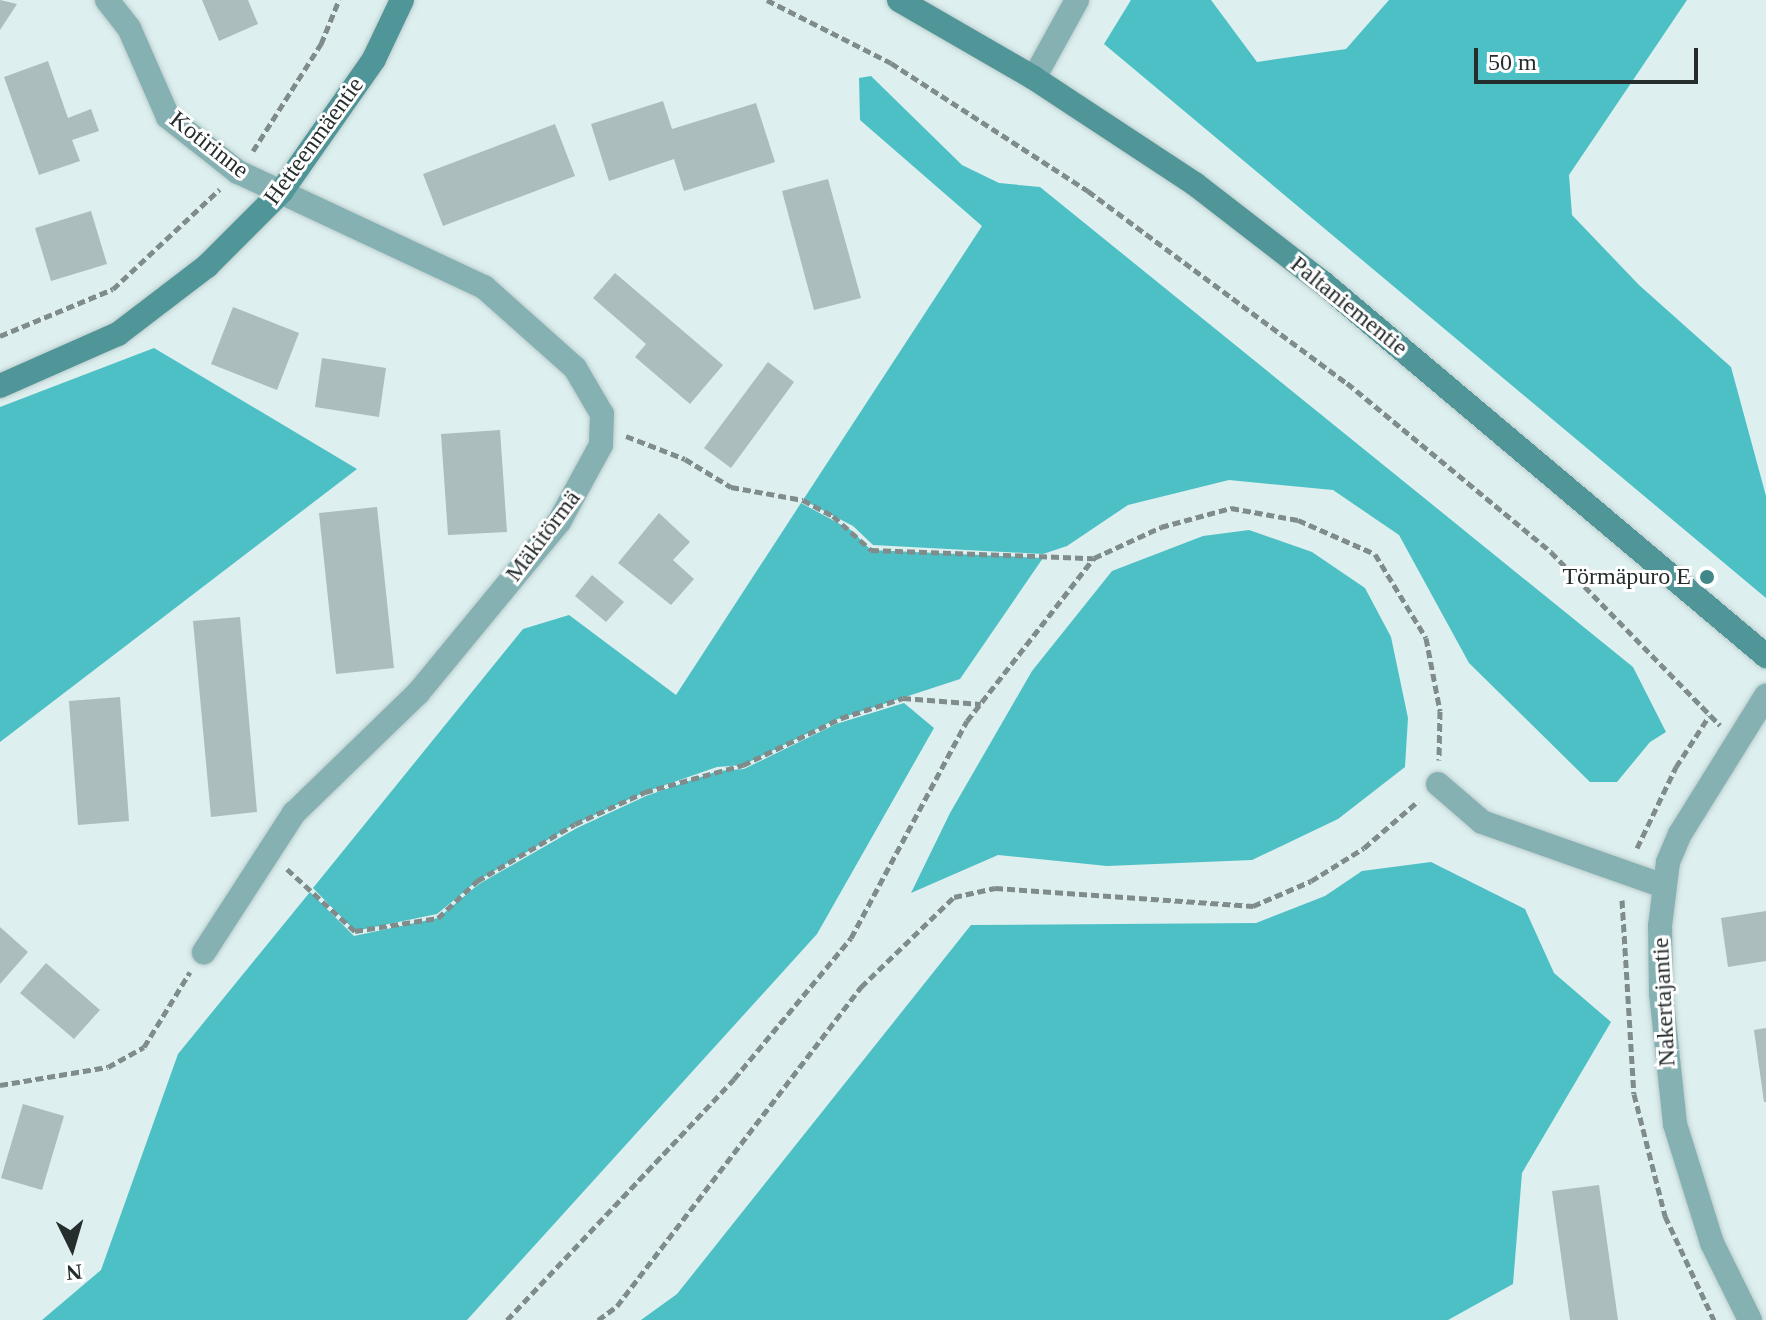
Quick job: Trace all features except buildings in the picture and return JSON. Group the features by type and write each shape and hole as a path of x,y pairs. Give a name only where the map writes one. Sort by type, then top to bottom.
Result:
{"street":[{"name":"Kotirinne","path":"107,0 129,28 168,117 238,172 281,192"},
{"name":"Hetteenmäentie","path":"0,386 118,334 207,266 281,192 374,59 402,0"},
{"name":"Paltaniementie","path":"899,0 1034,78 1195,184 1322,282 1766,656"},
{"path":"1034,78 1077,0"},
{"path":"281,192 484,287 575,368 602,414 601,445"},
{"name":"Mäkitörmä","path":"204,952 294,813 418,693 551,532 601,445"},
{"name":"Nakertajantie","path":"1750,1320 1712,1243 1675,1124 1661,994 1664,886 1680,834 1766,696"},
{"path":"1438,784 1482,822 1664,886"}],"path":[{"path":"0,336 113,289 238,172 292,95 339,0"},
{"path":"767,0 891,63 1088,191 1347,383 1551,552 1709,716 1737,738"},
{"path":"598,1320 617,1306 861,987 954,897 995,888 1253,906 1311,881 1364,848 1438,784 1440,711 1426,638 1375,554 1298,520 1231,508 1161,527 1094,558 871,550 833,516 803,500 731,487 685,459 625,436 601,445"},
{"path":"507,1320 734,1079 851,938 981,704 1094,558"},
{"path":"267,854 355,931 438,918 477,881 575,824 645,792 721,767 743,765 841,718 903,698 981,704"},
{"path":"0,1085 108,1067 144,1047 204,952"}],"shaded area":[{"path":"1131,0 1211,0 1257,62 1346,49 1389,0 1687,0 1569,175 1572,215 1639,285 1731,367 1766,496 1766,598 1104,44"},
{"path":"871,76 962,165 999,183 1040,187 1633,667 1666,732 1650,742 1617,782 1590,782 1469,663 1399,535 1333,490 1229,480 1128,505 1067,546 1043,554 873,545 853,526 803,500 982,226 860,120 859,78"},
{"path":"154,348 357,469 0,742 0,407"},
{"path":"801,503 851,530 871,550 1043,558 960,679 835,720 743,765 717,767 645,792 575,824 477,881 437,914 355,931 313,888 523,629 569,615 676,695"},
{"path":"1249,530 1312,552 1365,588 1391,637 1408,718 1405,767 1338,819 1252,860 1107,866 998,855 911,893 950,813 1032,671 1112,571 1203,536"},
{"path":"904,703 934,728 817,934 467,1320 42,1320 101,1270 178,1054 310,892 354,936 438,918 479,884 577,828 646,796 718,771 744,769 836,724"},
{"path":"1431,862 1525,909 1554,973 1611,1022 1522,1173 1513,1284 1448,1320 641,1320 677,1294 971,925 1256,923 1325,896 1362,871"}],"place":[{"name":"Törmäpuro E","path":"1707,577"}]}
